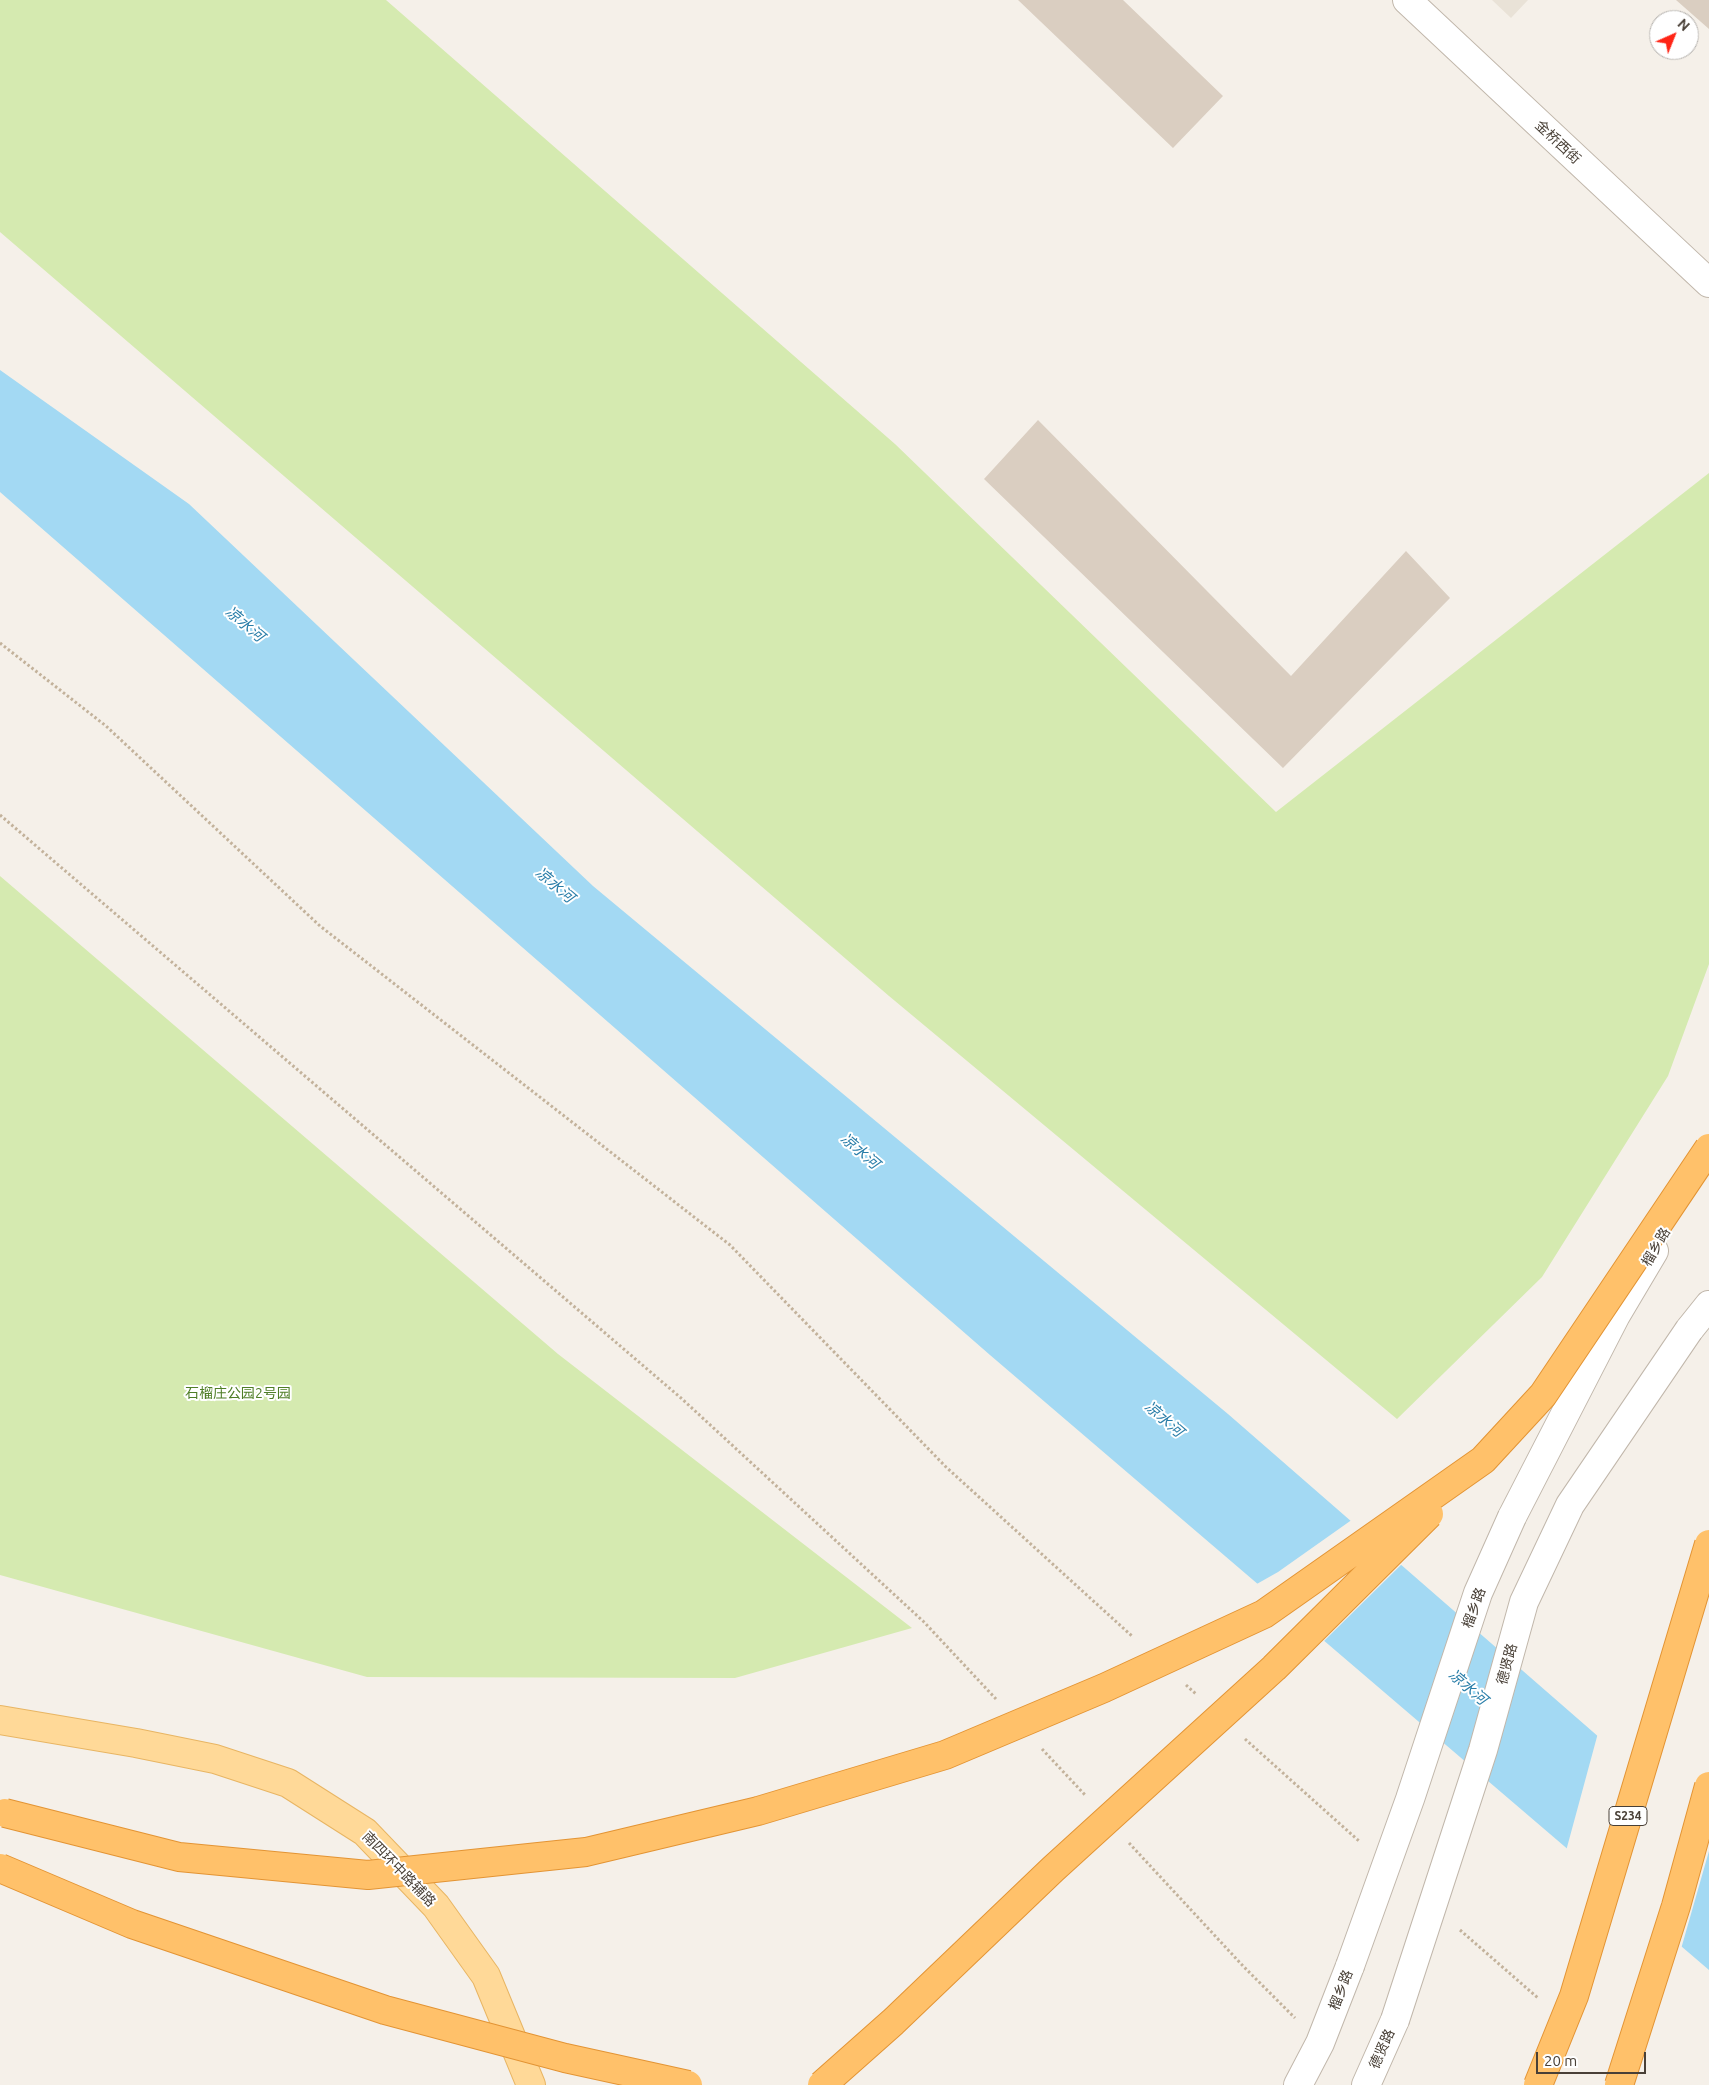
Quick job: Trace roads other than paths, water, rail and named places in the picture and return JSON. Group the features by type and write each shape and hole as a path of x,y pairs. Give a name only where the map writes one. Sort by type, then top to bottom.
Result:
{"highway":[{"path":"822,2085 893,2022 1053,1869 1274,1668 1483,1460 1543,1395 1709,1148"},
{"path":"5,1813 180,1858 368,1875 586,1852 605,1848 758,1811 945,1755 1104,1688 1264,1614 1483,1460"},
{"name":"S234","path":"1538,2085 1574,1996 1709,1544"},
{"path":"1618,2085 1676,1906 1709,1786"},
{"path":"0,1868 132,1924 385,2010 565,2058 688,2085"}],"main road":[{"name":"南四环中路辅路","path":"0,1720 136,1743 215,1759 288,1783 365,1832 436,1906 486,1976 531,2085"}],"street":[{"name":"金桥西街","path":"1407,0 1709,283"},
{"name":"榴乡路","path":"1298,2085 1320,2043 1350,1966 1410,1799 1478,1593 1512,1517 1616,1315 1709,1157"},
{"name":"德贤路","path":"1366,2085 1395,2020 1483,1750 1524,1602 1570,1505 1689,1330 1709,1305"}],"water":[{"name":"凉水河","path":"0,370 189,504 593,886 1228,1414 1709,1833 1709,1970 990,1355 0,492"}],"park label":[{"name":"石榴庄公园2号园","path":"238,1393"}]}
